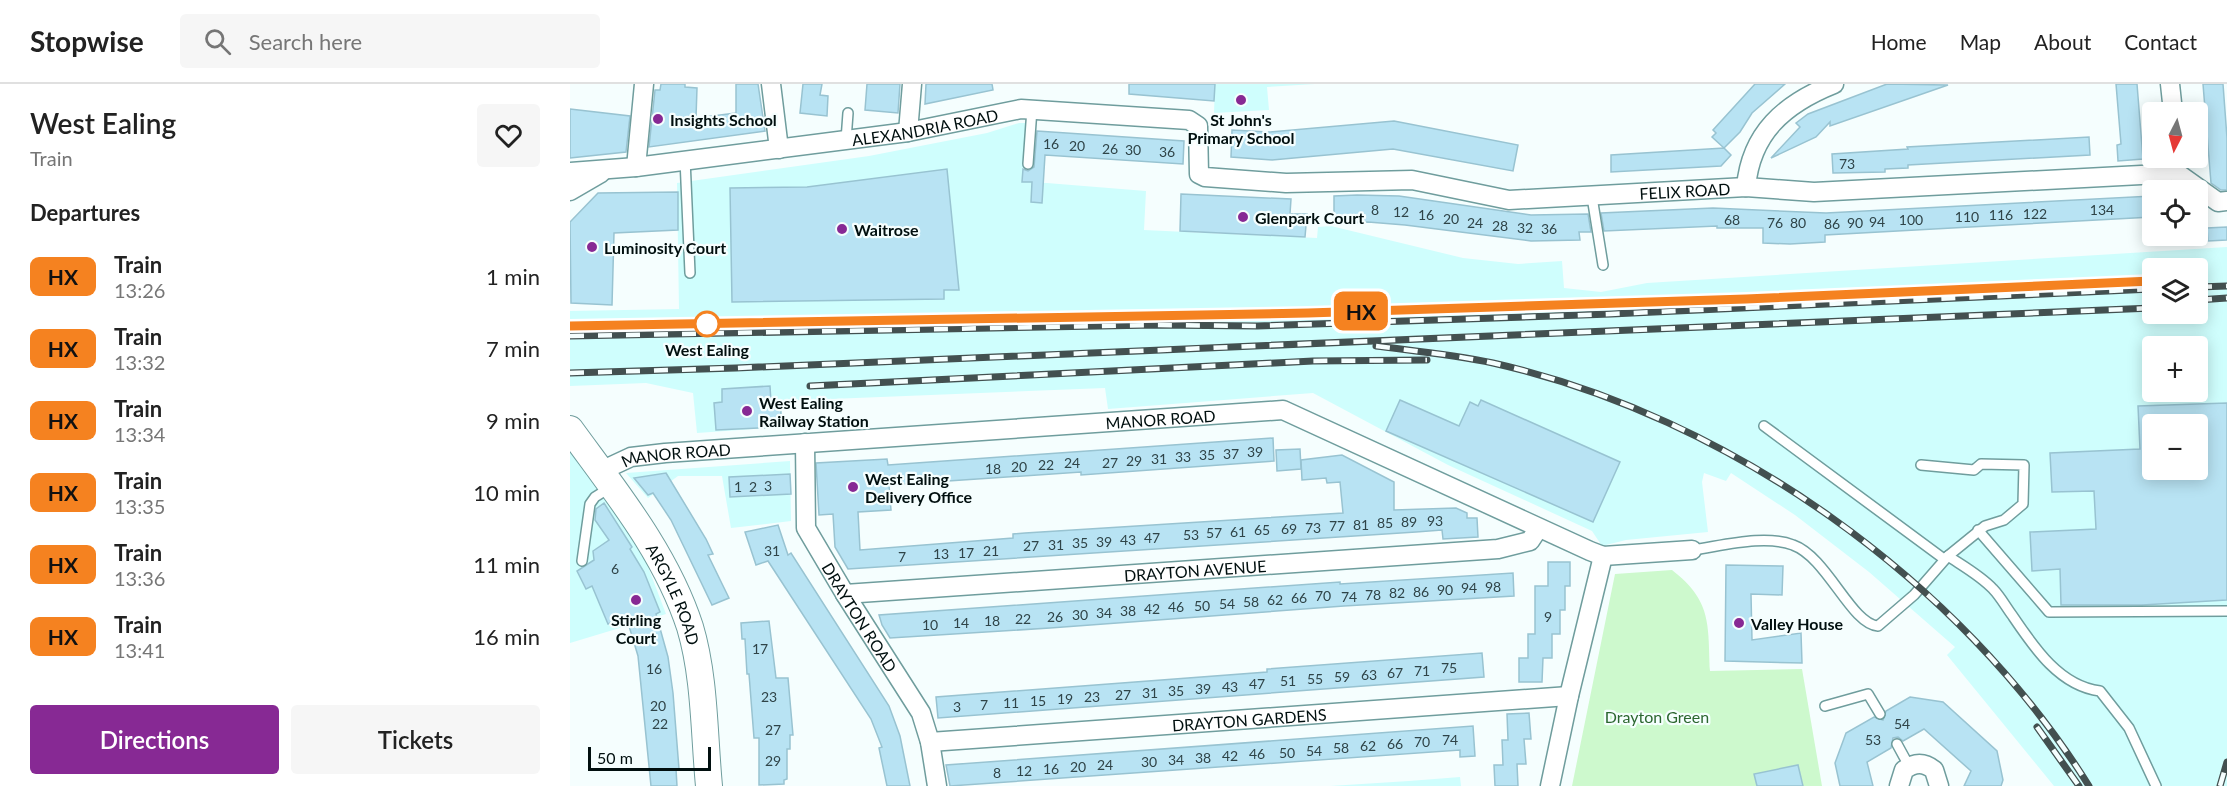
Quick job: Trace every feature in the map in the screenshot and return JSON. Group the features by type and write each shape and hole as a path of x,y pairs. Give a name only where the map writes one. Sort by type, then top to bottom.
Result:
{"main road":[{"name":"ARGYLE ROAD","path":"570,429 648,539 671,581 690,628 699,678 709,786"}],"street":[{"path":"636,167 644,84"},
{"path":"771,84 779,149"},
{"path":"908,132 912,84"},
{"path":"1746,188 1749,159 1770,126 1816,91 1833,84"},
{"path":"2170,84 2172,102"},
{"name":"ALEXANDRIA ROAD","path":"570,172 636,167 908,132 996,113 1032,109 1189,120 1198,126 1200,132 1199,174"},
{"name":"FELIX ROAD","path":"1199,174 1213,178 1286,183 1412,180 1509,200 1746,188 1814,192 2160,174 2169,168"},
{"path":"2180,168 2218,202 2227,201"},
{"name":"ALEXANDRIA ROAD","path":"570,191 605,170"},
{"name":"MANOR ROAD","path":"607,479 624,460 642,456 1283,410 1538,529 1604,556 1692,550"},
{"name":"DRAYTON ROAD","path":"805,443 806,528 921,713 930,742 938,786"},
{"name":"DRAYTON AVENUE","path":"845,594 1498,549 1530,541 1538,529"},
{"path":"1550,786 1569,696 1604,556"},
{"name":"DRAYTON GARDENS","path":"930,742 1569,696"},
{"path":"1899,786 1901,775 1909,766 1923,764 1929,766 1938,776 1939,786"}],"lane":[{"path":"1028,165 1032,109"},
{"path":"846,140 848,113"},
{"path":"686,159 690,273"},
{"path":"1592,197 1603,265"},
{"path":"1764,426 1994,589 2035,649 2072,681 2087,689 2100,691 2129,728 2156,786"},
{"path":"1692,550 1777,541 1794,545 1831,576 1858,616 1874,625 1883,623 1914,595 1946,557 1984,525 2004,520 2023,504 2024,465 1982,465 1974,470 1921,465"},
{"path":"582,561 590,504 607,479"},
{"path":"1978,530 2049,612 2227,611"},
{"path":"1825,706 1868,694 1880,714"},
{"path":"1897,744 1909,766"}],"shaded area":[{"name":"St John's Primary School","path":"1215,84 1315,84 1267,87 1269,110 1214,113"},
{"path":"1027,123 1022,181 1146,191 1144,230 1317,238 1318,227 1331,226 1463,258 1518,264 1562,261 1564,288 1601,292 1647,283 2227,247 2227,786 2054,786 1947,655 1955,647 1869,572 1795,515 1731,473 1726,481 1704,473 1702,482 1708,532 1626,540 1602,546 1592,531 1448,465 1313,393 1108,409 1105,388 781,401 782,427 697,433 693,393 646,383 570,386 570,311 679,309 677,183 869,156"},
{"path":"570,447 642,551 666,614 570,643"},
{"path":"790,461 791,521 731,528 722,476 678,476 648,498 626,473"},
{"path":"1460,777 1461,786 1330,786 1409,781"}],"green space":[{"name":"Drayton Green","path":"1672,570 1695,592 1701,603 1708,627 1710,671 1802,669 1822,786 1572,786 1615,574"}],"building":[{"path":"661,84 685,84 685,87 697,88 696,118 736,113 736,84 758,84 765,131 649,147 655,90 660,90"},
{"path":"803,84 822,84 820,95 828,96 827,116 800,113"},
{"path":"867,84 900,84 898,113 865,110"},
{"path":"926,84 992,84 993,90 925,104"},
{"path":"1129,84 1215,84 1214,101 1129,94"},
{"path":"1755,84 1785,84 1752,113 1740,132 1724,148 1712,137 1716,133 1713,130"},
{"path":"1887,84 1948,85 1830,126 1830,122 1816,137 1771,158 1800,127 1796,123 1808,114"},
{"path":"2116,84 2137,84 2142,159 2118,161 2117,145 2121,144"},
{"path":"2203,84 2223,84 2227,138 2227,190 2221,190 2211,183 2208,102 2204,102"},
{"path":"570,109 630,116 626,152 570,158"},
{"path":"1394,121 1518,145 1513,171 1393,149 1272,160 1231,157 1232,130 1269,132"},
{"path":"1037,131 1184,141 1183,164 1045,155 1042,203 1031,202 1032,182 1022,182 1023,169 1028,171 1034,167"},
{"path":"2089,137 2090,155 1908,165 1908,168 1885,169 1885,172 1833,173 1832,154 1908,149 1907,147"},
{"path":"1724,148 1731,155 1721,166 1611,172 1611,155"},
{"name":"Waitrose","path":"947,169 959,290 944,290 944,299 732,302 730,188 807,187"},
{"name":"Luminosity Court","path":"678,192 678,230 614,233 612,305 571,303 570,222 598,193"},
{"name":"Glenpark Court","path":"1181,194 1291,199 1290,214 1307,214 1305,237 1180,231"},
{"path":"1334,196 1399,196 1531,215 1588,214 1591,232 1579,232 1580,240 1531,241 1405,225 1368,222 1334,224"},
{"path":"2142,197 2142,218 1825,235 1825,242 1790,244 1763,243 1763,228 1717,228 1717,226 1604,231 1601,213 1713,208 1826,213"},
{"path":"2227,227 2227,240 2208,241 2208,228"},
{"name":"West Ealing Railway Station","path":"770,386 771,402 780,401 782,427 716,430 714,403 722,402 722,389"},
{"path":"1400,400 1459,426 1470,402 1478,406 1481,400 1620,462 1593,522 1386,431"},
{"path":"2227,403 2227,600 2142,605 2061,605 2060,569 2032,571 2030,532 2096,529 2094,491 2052,492 2050,453 2140,449 2138,406"},
{"path":"1273,438 1274,461 1081,475 1081,472 889,485 891,510 858,512 860,550 1013,538 1013,534 1025,533 1343,513 1340,482 1327,483 1326,478 1302,480 1301,460 1342,455 1394,482 1394,510 1456,508 1467,513 1467,518 1477,518 1478,537 1443,539 1442,530 848,569 835,547 833,514 819,515 816,463 887,459 888,465"},
{"path":"1300,449 1301,469 1277,471 1276,450"},
{"path":"666,473 706,539 713,554 708,555 729,598 712,605 671,520 653,493 648,495 634,478"},
{"path":"790,474 791,494 730,497 729,477"},
{"path":"604,503 632,547 630,549 644,572 660,612 656,614 668,657 673,693 679,769 676,769 677,786 651,786 638,656 626,616 608,624 592,586 586,589 577,571 594,560 593,551 609,540 595,520 596,509"},
{"path":"778,525 788,555 791,553 889,706 900,736 910,786 887,786 879,748 882,747 871,719 768,561 756,565 745,532"},
{"path":"1548,562 1570,562 1570,586 1565,586 1565,610 1560,610 1560,634 1552,634 1552,658 1543,658 1542,682 1519,682 1519,658 1528,658 1528,634 1535,634 1535,586 1548,586"},
{"name":"Valley House","path":"1726,565 1783,566 1782,595 1751,594 1752,640 1801,633 1802,663 1725,661"},
{"path":"1513,573 1514,596 1050,628 890,638 879,615 1340,582 1340,584"},
{"path":"769,621 776,678 788,678 793,735 790,735 790,749 787,749 787,779 784,780 784,784 759,785 759,738 754,738 749,674 747,674 745,639 742,639 741,623"},
{"path":"1482,653 1484,677 938,718 936,697"},
{"path":"1910,697 1943,702 1997,751 2003,780 2001,786 1964,786 1971,771 1924,729 1903,741 1898,737 1893,738 1891,748 1867,762 1873,786 1840,786 1835,763 1846,733 1874,717 1883,720 1886,711"},
{"path":"1529,713 1531,739 1524,739 1526,764 1517,764 1518,786 1495,786 1494,765 1503,765 1502,740 1508,740 1507,714"},
{"path":"1473,726 1475,756 1460,757 1460,750 950,786 946,765"},
{"path":"1798,765 1803,786 1757,786 1754,774"}],"railway":[{"path":"570,326 1243,315 1746,299 2108,283"},
{"path":"2208,287 2227,286"},
{"path":"570,336 1155,325 1257,326 1611,314 2142,289"},
{"path":"2208,299 2227,298"},
{"path":"570,373 736,368 2142,308"},
{"path":"1376,346 1493,363 1581,388 1668,423 1752,466 1832,518 1906,576 1975,641 2036,711 2089,786"},
{"path":"810,386 1313,361 1427,360"},
{"path":"2037,727 2079,786"},
{"path":"2220,786 2227,762"}],"train":[{"name":"HX","path":"570,326 1110,315 1244,315 1746,299 2142,281"}],"place":[{"name":"St John's Primary School","path":"1241,100"},
{"name":"Insights School","path":"658,119"},
{"name":"Glenpark Court","path":"1243,217"},
{"name":"Waitrose","path":"842,229"},
{"name":"Luminosity Court","path":"592,247"},
{"name":"West Ealing","path":"707,324"},
{"name":"West Ealing Railway Station","path":"747,411"},
{"name":"West Ealing Delivery Office","path":"853,487"},
{"name":"Stirling Court","path":"636,600"},
{"name":"Valley House","path":"1739,623"}]}
